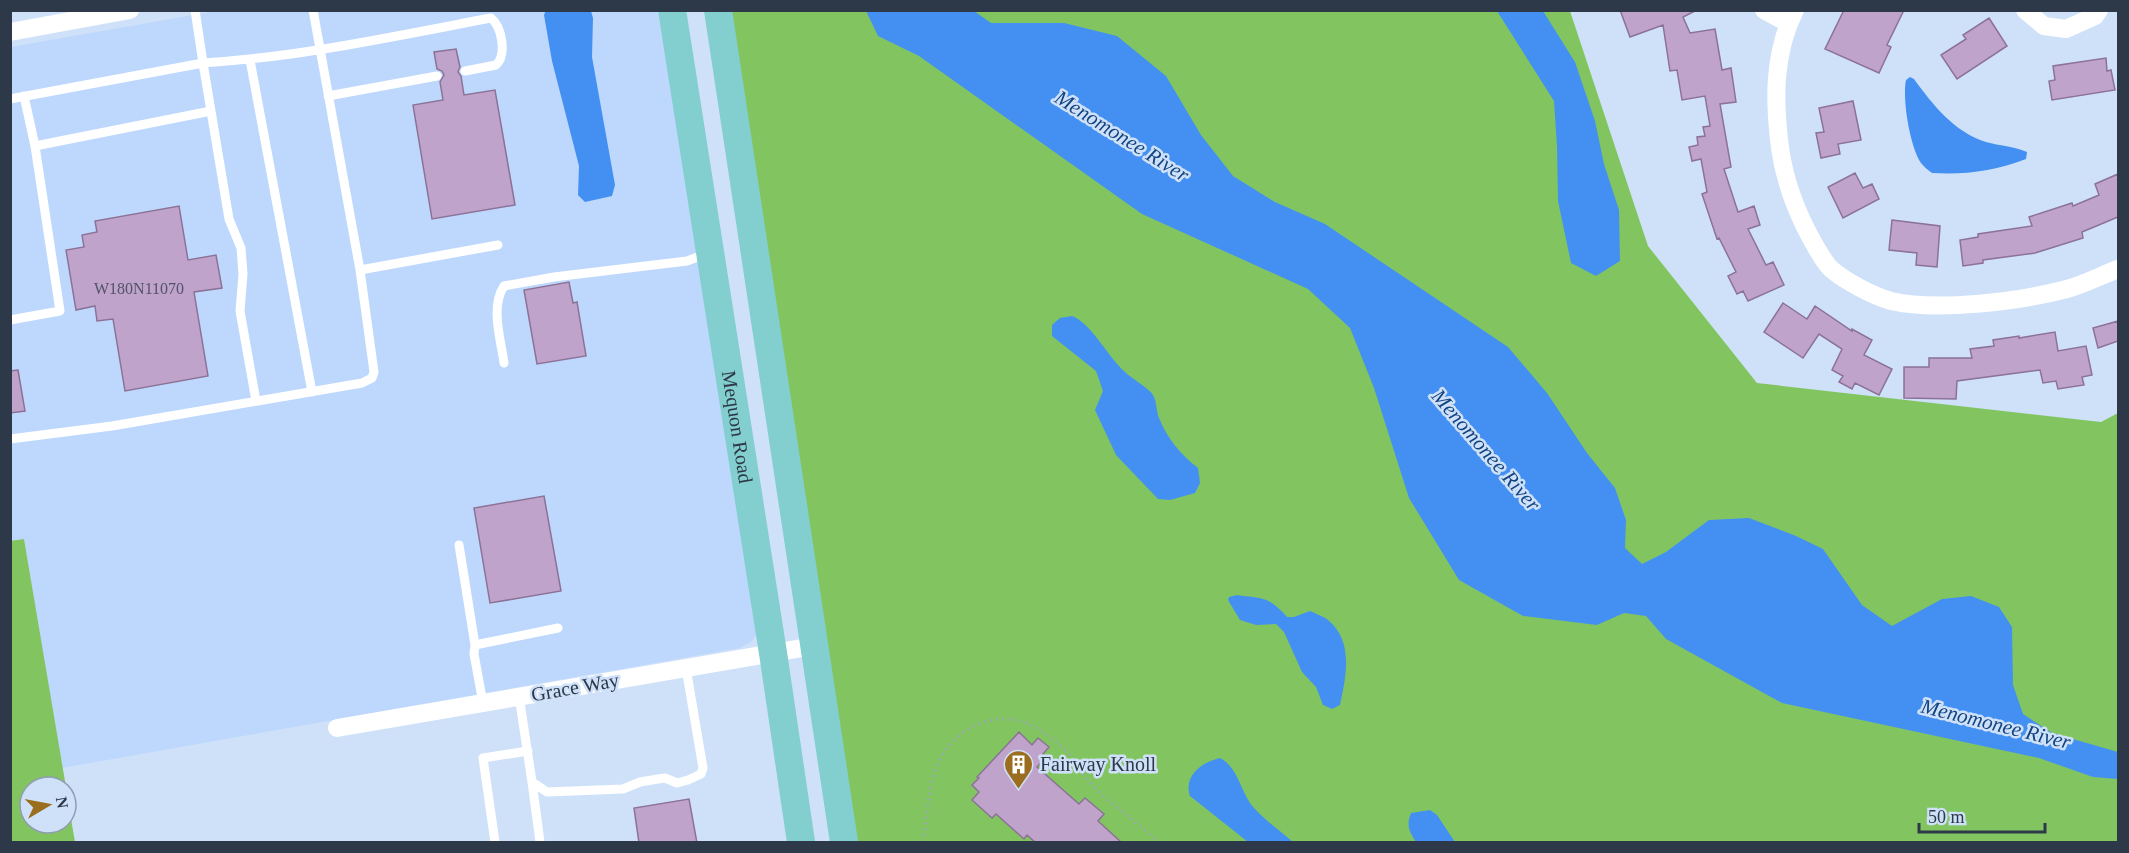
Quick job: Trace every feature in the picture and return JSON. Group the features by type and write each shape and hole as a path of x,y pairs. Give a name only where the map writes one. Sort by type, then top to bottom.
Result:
{"main road":[{"name":"Mequon Road","path":"672,10 801,843"},
{"name":"Mequon Road","path":"718,10 844,843"},
{"path":"710,252 752,245"}],"street":[{"path":"10,32 130,10"},
{"path":"1764,10 1792,17 1776,73 1775,109 1789,193 1803,224 1830,267 1849,282 1890,300 1929,304 1982,303 2069,289 2118,269"},
{"path":"2025,10 2044,26 2066,29 2095,16 2099,10"},
{"name":"Grace Way","path":"337,728 814,646"}],"lane":[{"path":"195,10 229,219 241,248 243,274 240,311 256,401"},
{"path":"10,439 112,426 362,383 372,378 374,372 360,270 313,10"},
{"path":"10,99 203,63 250,60 320,51 491,18 498,26 503,55 500,62 496,65 465,71"},
{"path":"250,60 312,392"},
{"path":"328,96 437,76"},
{"path":"10,320 60,311 35,146 24,96"},
{"path":"35,146 211,111"},
{"path":"360,270 498,245"},
{"path":"504,363 496,307 504,286 566,275 687,261 710,252"},
{"path":"459,545 483,703"},
{"path":"475,645 558,628"},
{"path":"532,782 547,792 623,789 658,779 665,778 677,783 696,778 701,774 703,768 686,668"},
{"path":"519,696 540,843"},
{"path":"495,843 483,758 528,751"}],"path":[{"path":"923,843 935,770 945,750 959,734 970,728 986,720 1004,718 1025,721 1042,731 1065,750 1095,788 1159,843"}],"shaded area":[{"path":"216,11 657,11 670,73 758,632 752,641 740,648 62,768 24,539 11,541 11,47"}],"green space":[{"path":"718,11 1570,11 1648,246 1757,383 2101,422 2118,413 2118,842 856,842"},
{"path":"24,539 64,775 18,775 18,835 74,835 75,842 11,842 10,541"}],"water":[{"path":"546,10 591,11 593,18 592,57 615,185 612,196 585,202 578,195 579,166 552,61 544,15"},
{"name":"Menomonee River","path":"866,11 974,11 991,23 1064,23 1117,36 1166,76 1201,135 1233,176 1275,202 1325,224 1508,347 1547,393 1587,453 1615,488 1626,520 1625,548 1642,564 1666,552 1709,520 1749,518 1823,549 1862,605 1892,626 1942,599 1971,596 1999,607 2012,627 2013,685 2023,714 2052,733 2118,752 2118,779 2093,777 2039,758 1782,703 1666,639 1646,616 1624,613 1597,625 1523,616 1459,580 1409,498 1374,388 1350,328 1308,289 1142,214 919,56 878,36"},
{"path":"1497,11 1543,11 1575,62 1595,121 1604,164 1619,210 1620,261 1596,276 1571,263 1558,201 1554,101"},
{"path":"1910,77 1954,125 1986,142 2027,152 2026,159 2003,167 1980,171 1932,173 1921,163 1910,135 1905,88 1906,80"},
{"path":"1072,316 1093,333 1125,372 1153,395 1158,415 1170,439 1180,452 1198,468 1200,483 1195,493 1170,500 1158,499 1116,455 1095,410 1103,391 1096,371 1052,336 1052,325 1060,318"},
{"path":"1237,595 1269,601 1287,617 1310,611 1326,619 1336,629 1342,638 1346,660 1340,705 1332,709 1323,705 1316,687 1302,672 1284,632 1276,624 1256,625 1240,620 1228,600 1229,597"},
{"path":"1220,758 1231,768 1254,808 1293,842 1248,842 1190,796 1189,782 1192,776 1207,763"},
{"path":"1430,810 1437,815 1455,842 1416,842 1409,828 1411,813"}],"building":[{"path":"1620,10 1697,10 1683,17 1690,33 1715,29 1722,70 1731,68 1736,102 1720,104 1731,167 1724,169 1738,212 1754,206 1760,225 1748,229 1766,265 1773,262 1784,285 1748,301 1743,291 1737,294 1728,276 1736,272 1719,238 1717,239 1702,194 1707,192 1701,159 1692,161 1689,147 1698,145 1697,137 1705,136 1703,127 1710,126 1705,96 1682,100 1677,70 1670,71 1663,25 1630,37"},
{"path":"1844,10 1904,10 1887,45 1891,47 1879,73 1825,49"},
{"path":"1989,18 2007,46 1957,79 1941,55 1966,39 1963,35"},
{"path":"456,49 460,67 458,72 461,76 464,95 495,90 515,205 432,219 413,105 443,100 440,82 444,75 437,69 434,52"},
{"path":"2106,58 2107,71 2111,70 2115,90 2052,100 2049,81 2055,80 2053,66"},
{"path":"1853,101 1861,140 1838,144 1840,154 1821,158 1816,133 1824,132 1819,108"},
{"path":"1855,173 1863,188 1872,184 1879,199 1843,218 1828,187"},
{"path":"2118,174 2118,217 2082,232 2083,238 2035,253 1983,260 1983,263 1963,266 1960,240 1978,237 1978,234 2032,226 2029,217 2072,203 2073,206 2099,195 2095,184"},
{"path":"179,206 188,260 216,255 222,288 194,292 208,376 125,391 113,319 97,321 95,306 76,310 66,250 84,247 82,235 97,232 95,221"},
{"path":"1892,220 1940,226 1937,267 1916,265 1917,253 1889,250"},
{"path":"569,282 573,303 577,302 586,356 537,364 524,290"},
{"path":"1783,303 1807,319 1815,306 1852,331 1852,329 1872,340 1864,355 1892,369 1879,395 1855,383 1852,389 1839,382 1843,376 1832,370 1842,349 1819,334 1803,358 1764,332"},
{"path":"2118,321 2118,341 2098,348 2093,328"},
{"path":"2055,332 2058,351 2086,346 2092,375 2082,377 2084,385 2058,389 2056,381 2043,383 2040,370 1957,381 1956,399 1904,398 1904,367 1929,367 1929,358 1972,358 1970,349 1994,346 1993,340"},
{"path":"18,370 25,411 10,413 10,371"},
{"path":"544,496 561,591 490,603 474,508"},
{"name":"Fairway Knoll","path":"1019,732 1032,745 1038,738 1049,747 1043,754 1046,757 1037,767 1079,804 1085,798 1104,814 1098,821 1122,843 1036,843 1027,835 1024,839 996,814 992,818 972,800 979,792 972,785 979,778 977,777"},
{"path":"689,799 697,843 639,843 634,808"}],"place":[{"name":"Fairway Knoll","path":"1019,790"}]}
